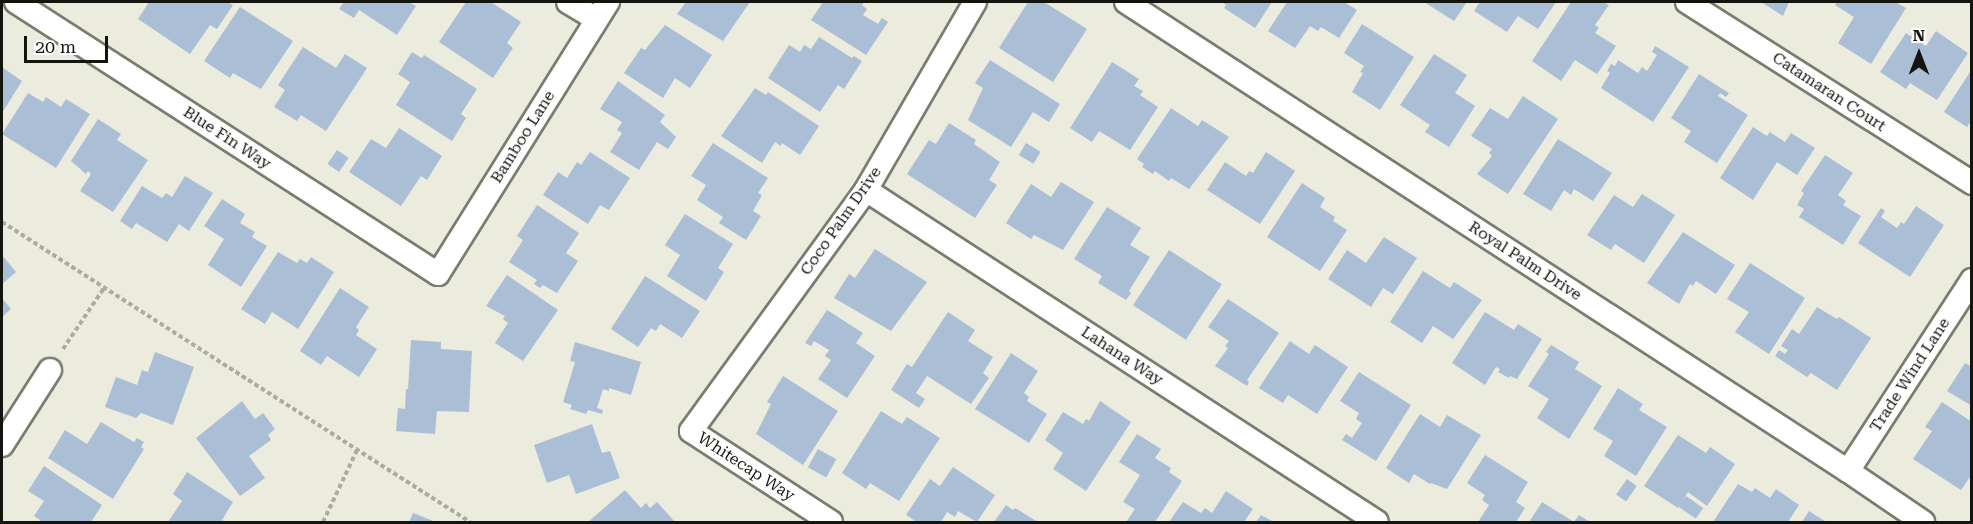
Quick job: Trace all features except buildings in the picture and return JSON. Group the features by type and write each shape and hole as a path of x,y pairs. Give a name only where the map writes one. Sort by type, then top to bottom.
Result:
{"street":[{"name":"Blue Fin Way","path":"16,2 438,274"},
{"path":"568,2 602,10"},
{"name":"Coco Palm Drive","path":"691,431 866,190 975,2"},
{"name":"Royal Palm Drive","path":"1126,2 1923,522"},
{"name":"Catamaran Court","path":"1687,2 1971,183"},
{"name":"Bamboo Lane","path":"438,274 602,10"},
{"name":"Lahana Way","path":"866,190 1377,522"},
{"name":"Trade Wind Lane","path":"1848,471 1971,280"},
{"path":"2,445 50,370"},
{"name":"Whitecap Way","path":"691,431 831,522"}],"path":[{"path":"2,222 470,522"},
{"path":"50,370 104,288"},
{"path":"323,522 357,450"}]}
